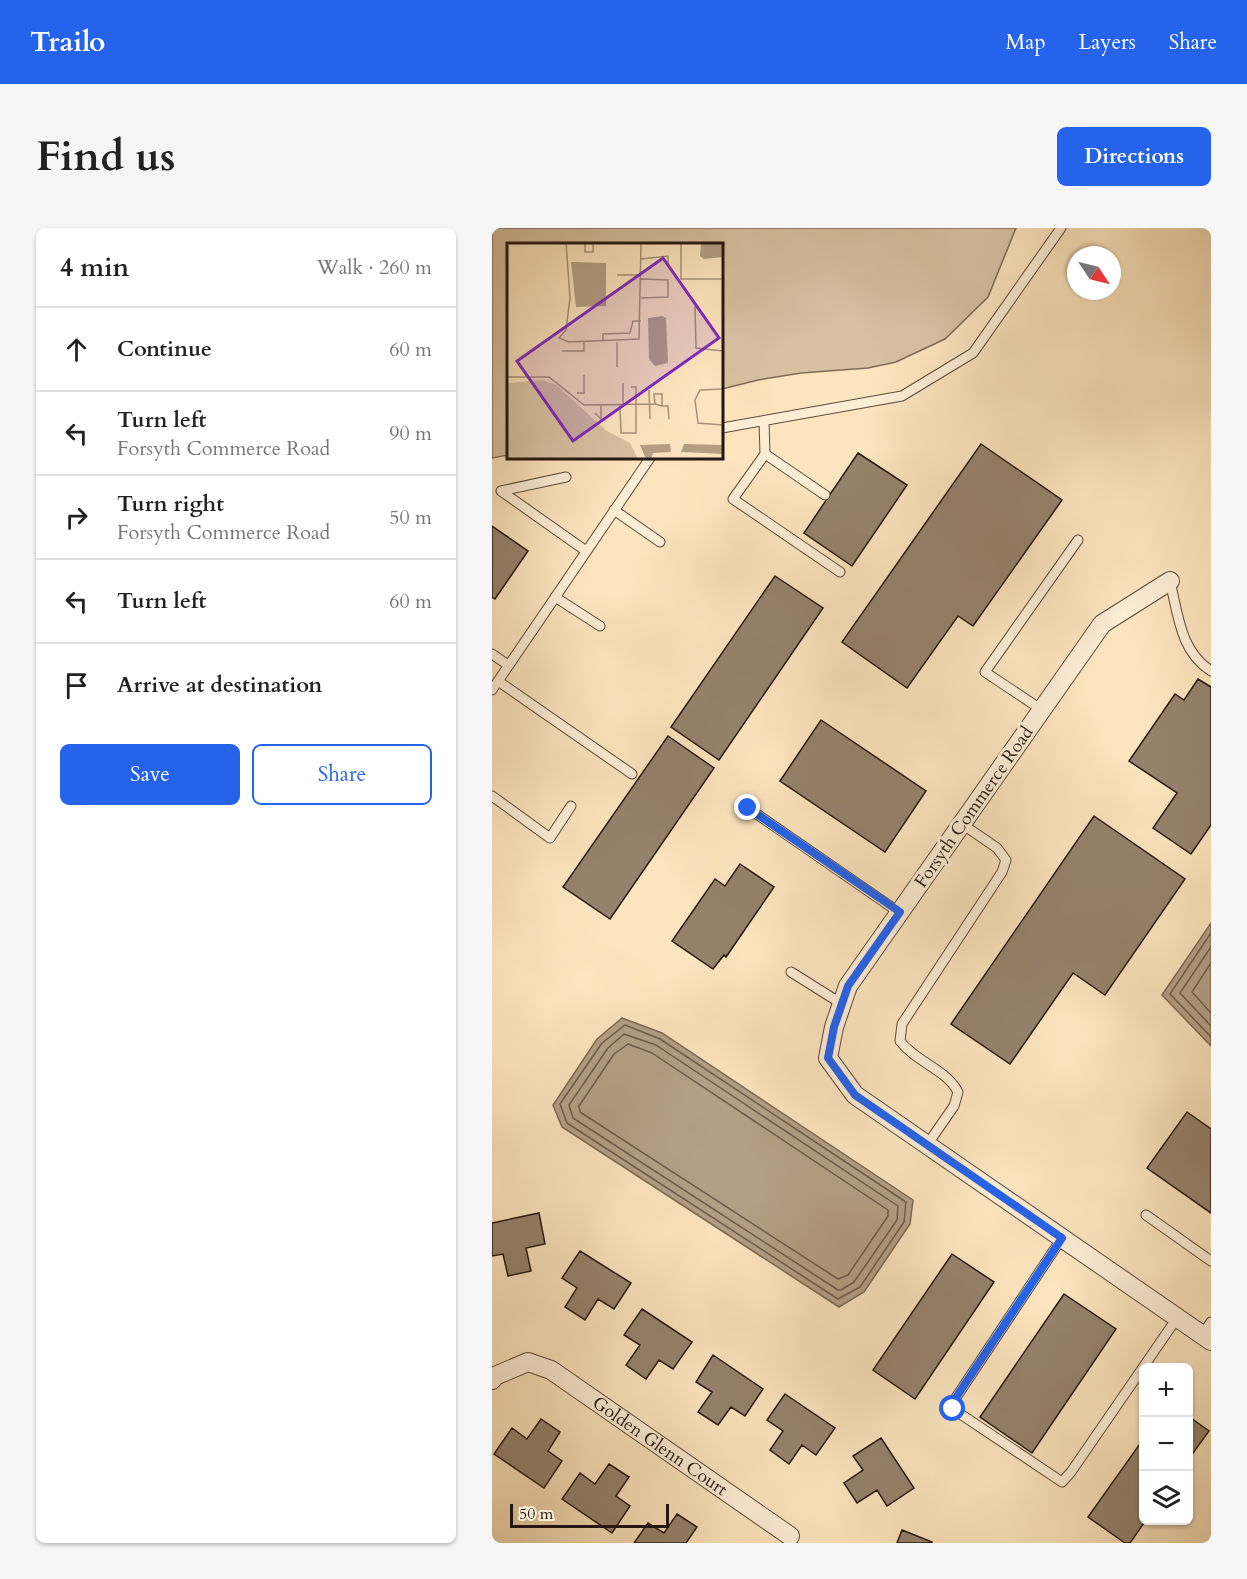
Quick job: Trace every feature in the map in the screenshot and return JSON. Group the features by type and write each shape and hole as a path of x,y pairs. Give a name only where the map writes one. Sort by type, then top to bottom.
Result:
{"street":[{"name":"Forsyth Commerce Road","path":"1170,581 1102,624 848,986 834,1027 828,1058 855,1095 1177,1318 1208,1333"},
{"name":"Golden Glenn Court","path":"492,1380 495,1376 528,1362 551,1370 790,1536"}],"lane":[{"path":"723,428 902,396 973,353 1061,228"},
{"path":"764,421 765,454 733,499 840,572"},
{"path":"765,454 825,495"},
{"path":"492,690 649,459"},
{"path":"496,491 566,477"},
{"path":"496,491 586,551"},
{"path":"614,510 660,542"},
{"path":"1042,710 985,672 1078,540"},
{"path":"1170,581 1184,638 1192,654 1211,671"},
{"path":"555,597 600,626"},
{"path":"492,654 508,665"},
{"path":"498,681 632,774"},
{"path":"492,796 550,838 571,806"},
{"path":"748,808 900,912"},
{"path":"927,1145 954,1106 958,1092 952,1081 909,1052 900,1041 902,1024 1002,872 1006,860 997,848 962,824"},
{"path":"791,972 842,1004"},
{"path":"1146,1215 1211,1261"},
{"path":"1062,1238 953,1402 953,1409 1062,1482 1177,1318"}],"shaded area":[{"path":"492,228 1016,228 988,297 945,339 896,362 868,368 801,373 723,389 723,243 507,243 507,455 492,458"}],"water":[{"path":"1211,923 1211,1046 1162,995"},
{"path":"622,1018 662,1033 913,1200 910,1224 864,1292 839,1307 562,1127 553,1105 597,1039"}],"building":[{"path":"981,444 1062,500 973,626 958,616 907,688 842,642"},
{"path":"858,453 907,485 852,566 804,533"},
{"path":"492,526 528,551 495,599 492,597"},
{"path":"775,576 823,608 719,760 671,727"},
{"path":"1198,679 1211,687 1211,825 1191,854 1153,828 1177,793 1129,761 1175,694 1184,700"},
{"path":"821,720 926,791 885,852 780,781"},
{"path":"668,736 714,768 610,919 563,887"},
{"path":"1094,816 1185,879 1105,995 1073,973 1010,1064 951,1024"},
{"path":"740,864 774,887 726,957 724,955 713,969 672,941 715,879 725,886"},
{"path":"1187,1112 1211,1129 1211,1213 1147,1168"},
{"path":"539,1213 545,1244 526,1248 531,1271 508,1276 503,1254 492,1256 492,1223"},
{"path":"580,1251 631,1283 614,1309 598,1299 585,1320 565,1307 577,1288 562,1278"},
{"path":"952,1254 994,1282 915,1399 873,1370"},
{"path":"1064,1294 1116,1329 1032,1453 980,1417"},
{"path":"642,1309 692,1342 673,1369 659,1360 646,1379 626,1365 640,1345 624,1335"},
{"path":"713,1355 763,1389 745,1416 731,1407 718,1425 698,1412 712,1392 696,1382"},
{"path":"785,1394 835,1428 816,1455 802,1445 789,1464 770,1450 783,1431 767,1420"},
{"path":"541,1419 560,1432 548,1451 562,1461 544,1488 494,1454 512,1428 527,1439"},
{"path":"1193,1420 1209,1431 1193,1453"},
{"path":"881,1438 914,1488 887,1506 877,1490 857,1503 844,1483 863,1470 853,1456"},
{"path":"1139,1445 1139,1525 1143,1525 1130,1543 1125,1543 1088,1517"},
{"path":"609,1464 629,1477 616,1496 630,1506 612,1533 562,1499 580,1473 595,1484"},
{"path":"677,1514 697,1527 686,1543 634,1543 648,1523 664,1533"},
{"path":"902,1530 932,1542 932,1543 897,1543"}],"route":[{"path":"748,808 900,912 848,986 834,1027 828,1058 855,1095 1062,1238 953,1402 953,1409"}]}
